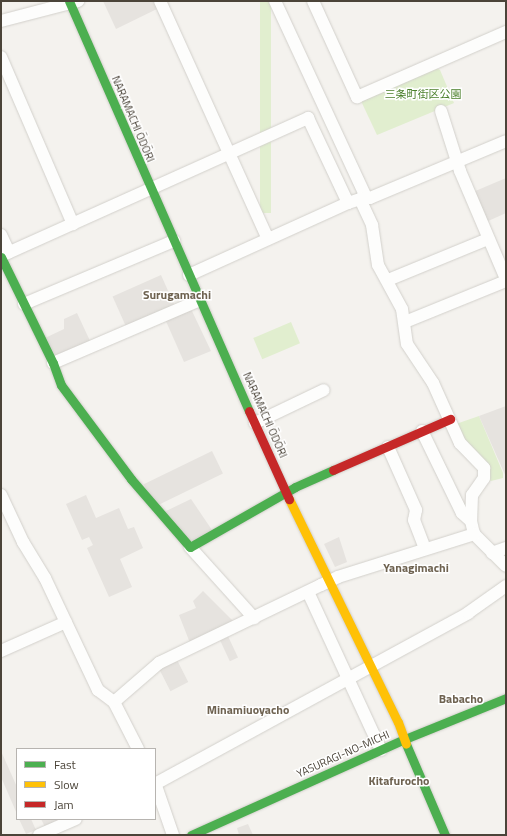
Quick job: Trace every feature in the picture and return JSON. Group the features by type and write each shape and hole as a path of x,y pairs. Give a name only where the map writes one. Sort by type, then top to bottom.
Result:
{"street":[{"path":"160,1 268,239"},
{"path":"276,1 363,198 372,225 378,265 388,280 402,309 407,344 432,384 450,419 460,443 484,468 484,478 472,495 471,521 474,534 492,554 506,566"},
{"path":"313,1 357,97 506,32"},
{"path":"1,22 72,2"},
{"name":"NARAMACHI ŌDŌRI","path":"72,2 150,189 286,493 405,739 414,767 445,835"},
{"path":"1,57 73,224"},
{"path":"405,322 506,280 488,239 441,111"},
{"path":"4,255 308,118 348,203"},
{"path":"189,275 348,203 363,198 370,198 459,163 506,141"},
{"path":"1,235 4,255 24,304 53,363 61,384 130,479 254,618"},
{"path":"388,280 488,239"},
{"path":"24,304 174,241"},
{"path":"53,363 200,300"},
{"path":"255,423 324,390"},
{"path":"190,546 286,493 450,419"},
{"path":"422,431 462,514 471,521"},
{"path":"388,446 416,510 414,520 425,549"},
{"path":"1,495 66,622 98,690 114,702 137,748"},
{"path":"114,702 159,663 338,577 474,534"},
{"path":"492,554 506,548"},
{"path":"156,783 468,613 506,586"},
{"path":"308,592 381,750"},
{"path":"1,651 66,622"},
{"name":"YASURAGI-NO-MICHI","path":"191,835 405,739 506,698"},
{"path":"156,787 173,835"},
{"path":"39,835 74,820"}],"green space":[{"path":"260,1 271,1 271,213 260,213"},
{"name":"三条町街区公園","path":"435,67 440,70 454,103 377,135 361,101"},
{"path":"291,322 300,343 262,359 253,338"},
{"path":"479,416 503,473 503,478 491,481 484,478 453,425"}],"shaded area":[{"path":"103,1 155,1 159,8 116,29"},
{"path":"506,178 506,213 486,222 473,192"},
{"path":"161,275 175,306 126,328 113,297"},
{"path":"188,309 192,311 211,351 184,362 165,319"},
{"path":"77,313 91,343 56,357 45,338 64,329 64,319"},
{"path":"506,406 506,477 479,416"},
{"path":"212,451 223,473 155,507 144,484"},
{"path":"86,495 96,518 119,508 128,529 134,527 143,548 120,559 132,587 109,597 87,548 93,545 89,537 82,540 66,504"},
{"path":"191,499 212,530 191,542 164,512"},
{"path":"339,537 347,562 335,567 324,544"},
{"path":"203,591 234,622 190,643 179,615 196,608 193,601"},
{"path":"227,634 238,658 230,661 219,638"},
{"path":"176,658 188,682 170,691 158,667"},
{"path":"1,751 16,785 16,812 1,777"},
{"path":"19,820 31,820 36,830 26,834"},
{"path":"42,820 62,820 45,827"},
{"path":"248,824 253,835 239,835 237,828"}],"traffic: fast":[{"path":"69,1 249,411"},
{"path":"1,257 53,363 61,385 131,479 190,547 295,487 333,470"},
{"path":"191,835 405,739 506,698"},
{"path":"406,744 445,835"}],"traffic: slow":[{"path":"289,499 398,722 406,744"}],"traffic: jam":[{"path":"249,411 289,499"},
{"path":"333,470 450,419"}],"district":[{"name":"Surugamachi","path":"177,295"},
{"name":"Yanagimachi","path":"416,568"},
{"name":"Babacho","path":"461,699"},
{"name":"Minamiuoyacho","path":"248,710"},
{"name":"Kitafurocho","path":"399,781"}]}
